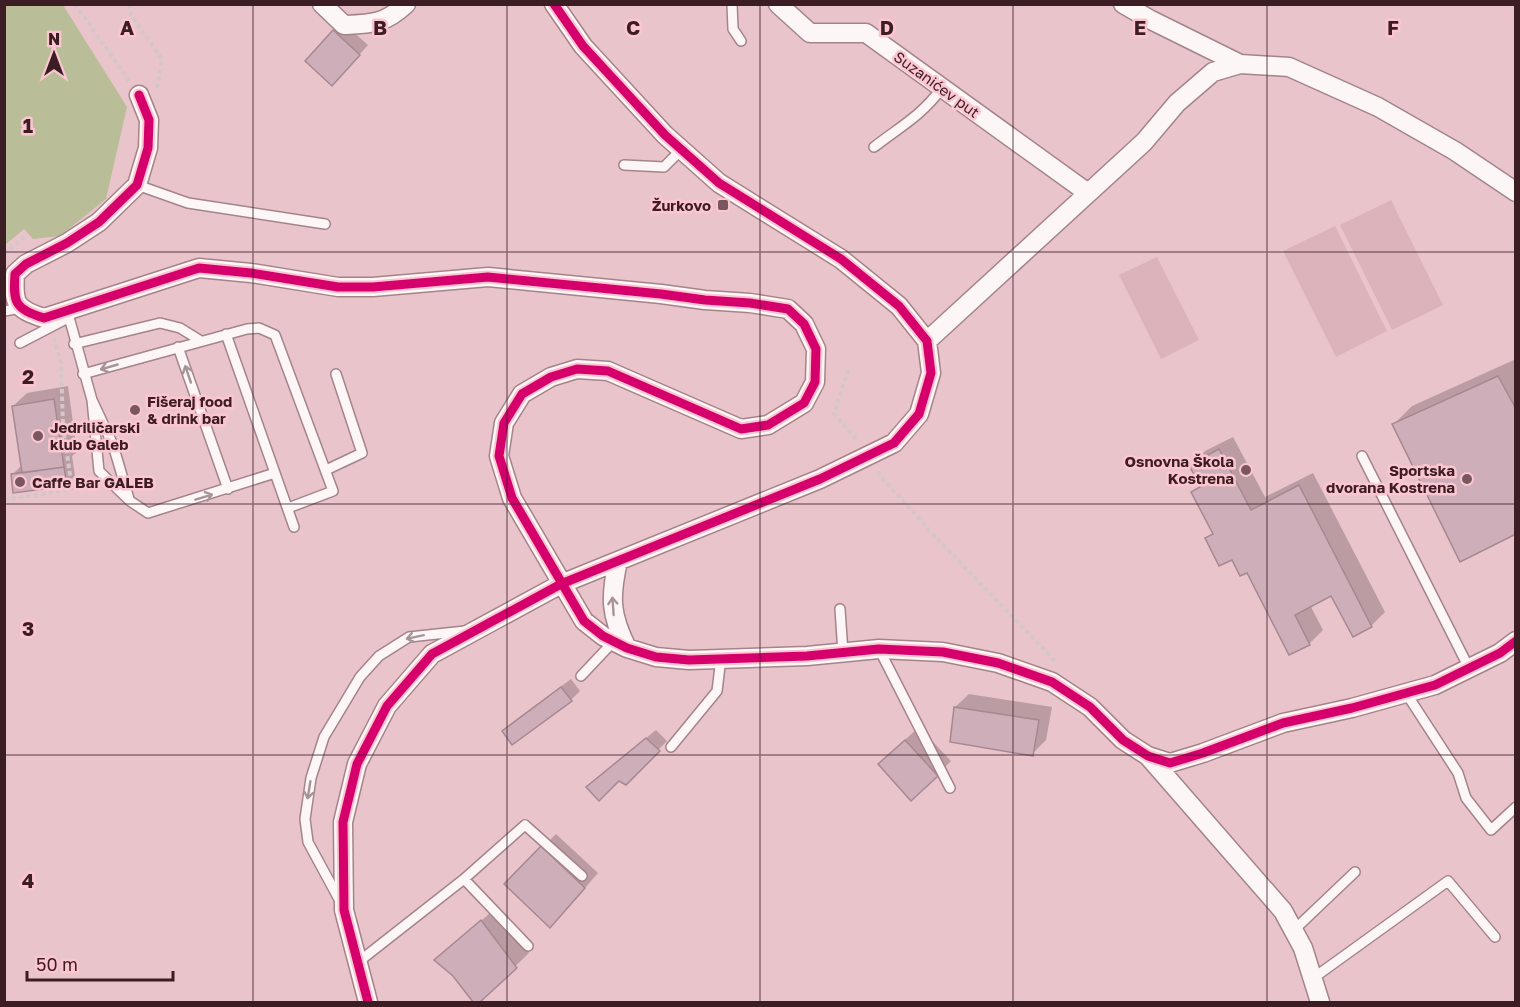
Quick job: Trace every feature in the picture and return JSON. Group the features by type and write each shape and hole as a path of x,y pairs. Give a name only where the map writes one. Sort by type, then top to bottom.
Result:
{"street":[{"path":"322,4 344,25 374,24 393,16 406,4"},
{"path":"368,1002 344,910 343,822 357,764 387,706 432,654 561,584 820,479 874,464 918,414 931,373 927,341 899,306 841,259 719,183 666,135 583,46 554,4"},
{"name":"Suzanićev put","path":"778,4 810,33 866,33 1088,193"},
{"path":"1123,4 1240,64"},
{"path":"927,341 1144,142 1177,103 1213,72 1240,64 1289,68 1378,107 1455,151 1515,192"},
{"path":"139,95 149,120 148,148 137,185 99,222 67,243 26,264 15,274 14,293 17,303 13,310 44,318 67,314 199,268 251,273 338,287 392,286 489,277 750,303 788,309 804,324 816,350 815,382 804,403 768,425 741,429 608,371 577,369 551,377 522,394 504,423 499,456 512,498 584,621 603,636 620,645 656,657 689,660 807,656 879,649 943,652 998,663 1052,682 1090,707 1124,740 1148,756 1283,911 1303,948 1320,1002"},
{"path":"618,561 612,586 615,625 620,645"},
{"path":"1148,756 1170,763 1283,723 1352,708 1435,685 1500,653 1515,641"}],"lane":[{"path":"732,4 733,29 741,41"},
{"path":"874,147 913,120 942,88"},
{"path":"624,165 664,167 681,149"},
{"path":"137,185 188,203 325,224"},
{"path":"20,343 49,328 67,314 83,374 92,400 110,437 130,501"},
{"path":"75,344 160,323 180,328 201,341"},
{"path":"83,374 226,334 259,328 275,335 333,491 288,508"},
{"path":"226,334 294,527"},
{"path":"178,347 228,489"},
{"path":"326,470 362,453 336,374"},
{"path":"92,400 99,471 130,501 148,513 275,473"},
{"path":"1362,456 1469,668"},
{"path":"840,609 843,652"},
{"path":"344,910 308,842 305,819 311,778 324,737 360,676 379,656 410,637 473,630"},
{"path":"581,676 620,645"},
{"path":"879,649 950,788"},
{"path":"671,747 717,692 721,658"},
{"path":"1406,693 1458,773 1466,798 1491,830 1515,807"},
{"path":"357,963 464,879 525,825 582,876"},
{"path":"1293,931 1355,872"},
{"path":"464,879 528,946"},
{"path":"1312,979 1448,881 1495,937"}],"path":[{"path":"75,4 139,95"},
{"path":"129,4 131,15 162,59 157,90"},
{"path":"4,254 25,236"},
{"path":"4,500 72,489 63,426 62,363 49,328"},
{"path":"848,370 834,414 931,532 1062,669"}],"shaded area":[{"path":"5,4 63,5 127,107 106,199 60,236 33,239 24,229 5,245"},
{"path":"1391,200 1443,305 1392,330 1340,225"},
{"path":"1335,226 1387,331 1336,357 1283,251"},
{"path":"1157,257 1199,340 1161,359 1119,275"}],"building":[{"path":"333,30 360,55 332,86 305,61"},
{"name":"Sportska dvorana Kostrena","path":"1498,376 1516,409 1516,534 1460,562 1392,424"},
{"name":"Jedriličarski klub Galeb","path":"54,399 64,467 22,473 12,406"},
{"path":"1219,449 1251,510 1299,485 1372,627 1353,637 1331,596 1295,615 1310,645 1289,655 1247,573 1240,576 1232,560 1219,566 1205,538 1213,534 1191,492 1200,487 1189,465"},
{"path":"64,467 67,486 13,493 11,474"},
{"path":"561,687 572,701 512,745 502,731"},
{"path":"954,707 1039,720 1033,756 950,742"},
{"path":"646,738 660,751 626,785 619,781 599,801 586,787"},
{"path":"905,740 938,776 911,801 878,764"},
{"path":"541,846 585,888 550,928 504,884"},
{"path":"481,920 517,968 480,1002 473,1002 453,976 434,960"}],"cycle path":[{"path":"368,1002 344,910 343,822 357,764 387,706 432,654 561,584 820,479 894,443 919,414 931,373 927,341 899,306 841,259 719,183 665,135 583,46 554,4"},
{"path":"139,95 149,120 148,148 137,185 99,222 67,243 26,264 15,274 16,298 18,304 27,311 44,318 199,268 251,273 338,287 373,287 488,277 750,303 788,309 804,324 816,349 815,382 804,403 768,425 741,429 608,371 577,369 551,377 522,394 504,423 499,456 512,498 584,621 603,636 627,648 656,657 689,660 807,656 879,649 943,652 998,663 1052,682 1090,707 1123,740 1148,756 1170,763 1283,723 1352,708 1435,685 1500,653 1516,641"}],"place":[{"name":"Žurkovo","path":"723,205"},
{"name":"Fišeraj food & drink bar","path":"135,410"},
{"name":"Jedriličarski klub Galeb","path":"38,436"},
{"name":"Osnovna Škola Kostrena","path":"1246,470"},
{"name":"Sportska dvorana Kostrena","path":"1467,479"},
{"name":"Caffe Bar GALEB","path":"20,482"}]}
